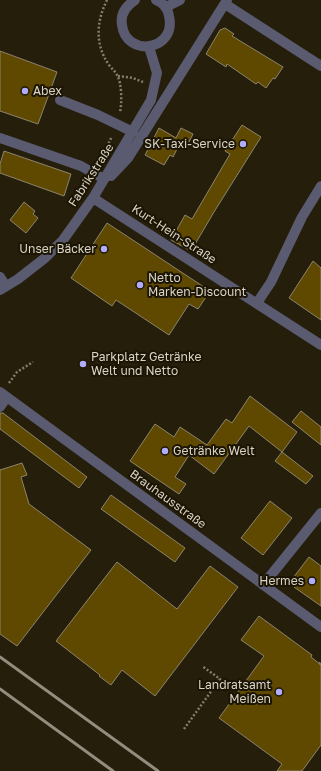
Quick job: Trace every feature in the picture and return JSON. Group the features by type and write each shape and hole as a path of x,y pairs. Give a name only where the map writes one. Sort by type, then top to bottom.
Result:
{"street":[{"path":"130,2 122,13 122,29 126,37 132,43 149,47 160,42 169,31 171,23 166,7 156,0"},
{"path":"166,7 180,0"},
{"path":"0,138 81,166 102,183 128,158 226,2 321,66"},
{"name":"Fabrikstraße","path":"3,288 33,269 63,240 93,198 133,132 151,100 155,87 157,73 149,47"},
{"path":"60,100 98,115 133,132"},
{"path":"257,303 271,282 302,217 321,186"},
{"name":"Kurt-Hein-Straße","path":"93,198 321,345"},
{"path":"0,277 3,288"},
{"path":"0,407 3,394"},
{"name":"Brauhausstraße","path":"3,394 321,627"},
{"path":"263,585 321,513"}],"path":[{"path":"105,153 117,124 122,102 118,76 109,65 101,49 98,31 101,12 107,0"},
{"path":"3,394 17,372 33,362"},
{"path":"184,728 220,679 202,666"}],"building":[{"path":"225,28 234,34 232,36 283,67 275,79 273,78 266,88 258,82 256,84 227,64 226,67 206,54 220,30"},
{"name":"Abex","path":"0,51 57,72 38,124 0,111"},
{"path":"242,125 261,137 191,251 171,240 185,215 192,219 230,154 225,151"},
{"path":"159,128 176,138 181,128 193,134 188,144 181,141 173,157 170,155 164,165 145,155"},
{"path":"4,151 71,174 64,196 0,173 0,164"},
{"path":"24,202 35,211 33,214 38,218 26,233 10,220"},
{"name":"Netto Marken-Discount","path":"107,223 210,291 198,309 189,304 169,335 116,300 112,306 71,278"},
{"path":"313,261 321,268 321,320 289,298"},
{"path":"250,396 297,432 282,452 249,426 214,474 189,455 175,477 186,484 179,494 130,461 155,424 174,437 180,427 207,445 226,419 232,423"},
{"path":"301,411 321,427 321,445 292,422"},
{"path":"0,413 3,413 87,477 79,488 0,429"},
{"path":"282,452 313,476 306,484 275,461"},
{"path":"22,463 27,475 21,477 29,504 91,550 17,646 0,634 0,470"},
{"path":"111,495 185,548 175,562 101,509"},
{"path":"270,501 292,518 263,555 241,538"},
{"path":"309,557 321,566 321,606 294,587 293,578"},
{"path":"117,562 177,609 210,566 238,587 155,696 122,670 111,685 56,641"},
{"name":"Landratsamt Meißen","path":"259,616 312,655 311,657 321,665 321,745 302,771 277,771 282,764 219,718 264,656 241,640"}],"railway":[{"path":"0,657 158,771"},
{"path":"0,689 113,771"}],"place":[{"name":"Abex","path":"25,91"},
{"name":"SK-Taxi-Service","path":"243,144"},
{"name":"Unser Bäcker","path":"104,249"},
{"name":"Netto Marken-Discount","path":"140,285"},
{"name":"Parkplatz Getränke Welt und Netto","path":"83,364"},
{"name":"Getränke Welt","path":"165,451"},
{"name":"Hermes","path":"312,581"},
{"name":"Landratsamt Meißen","path":"279,692"}]}
